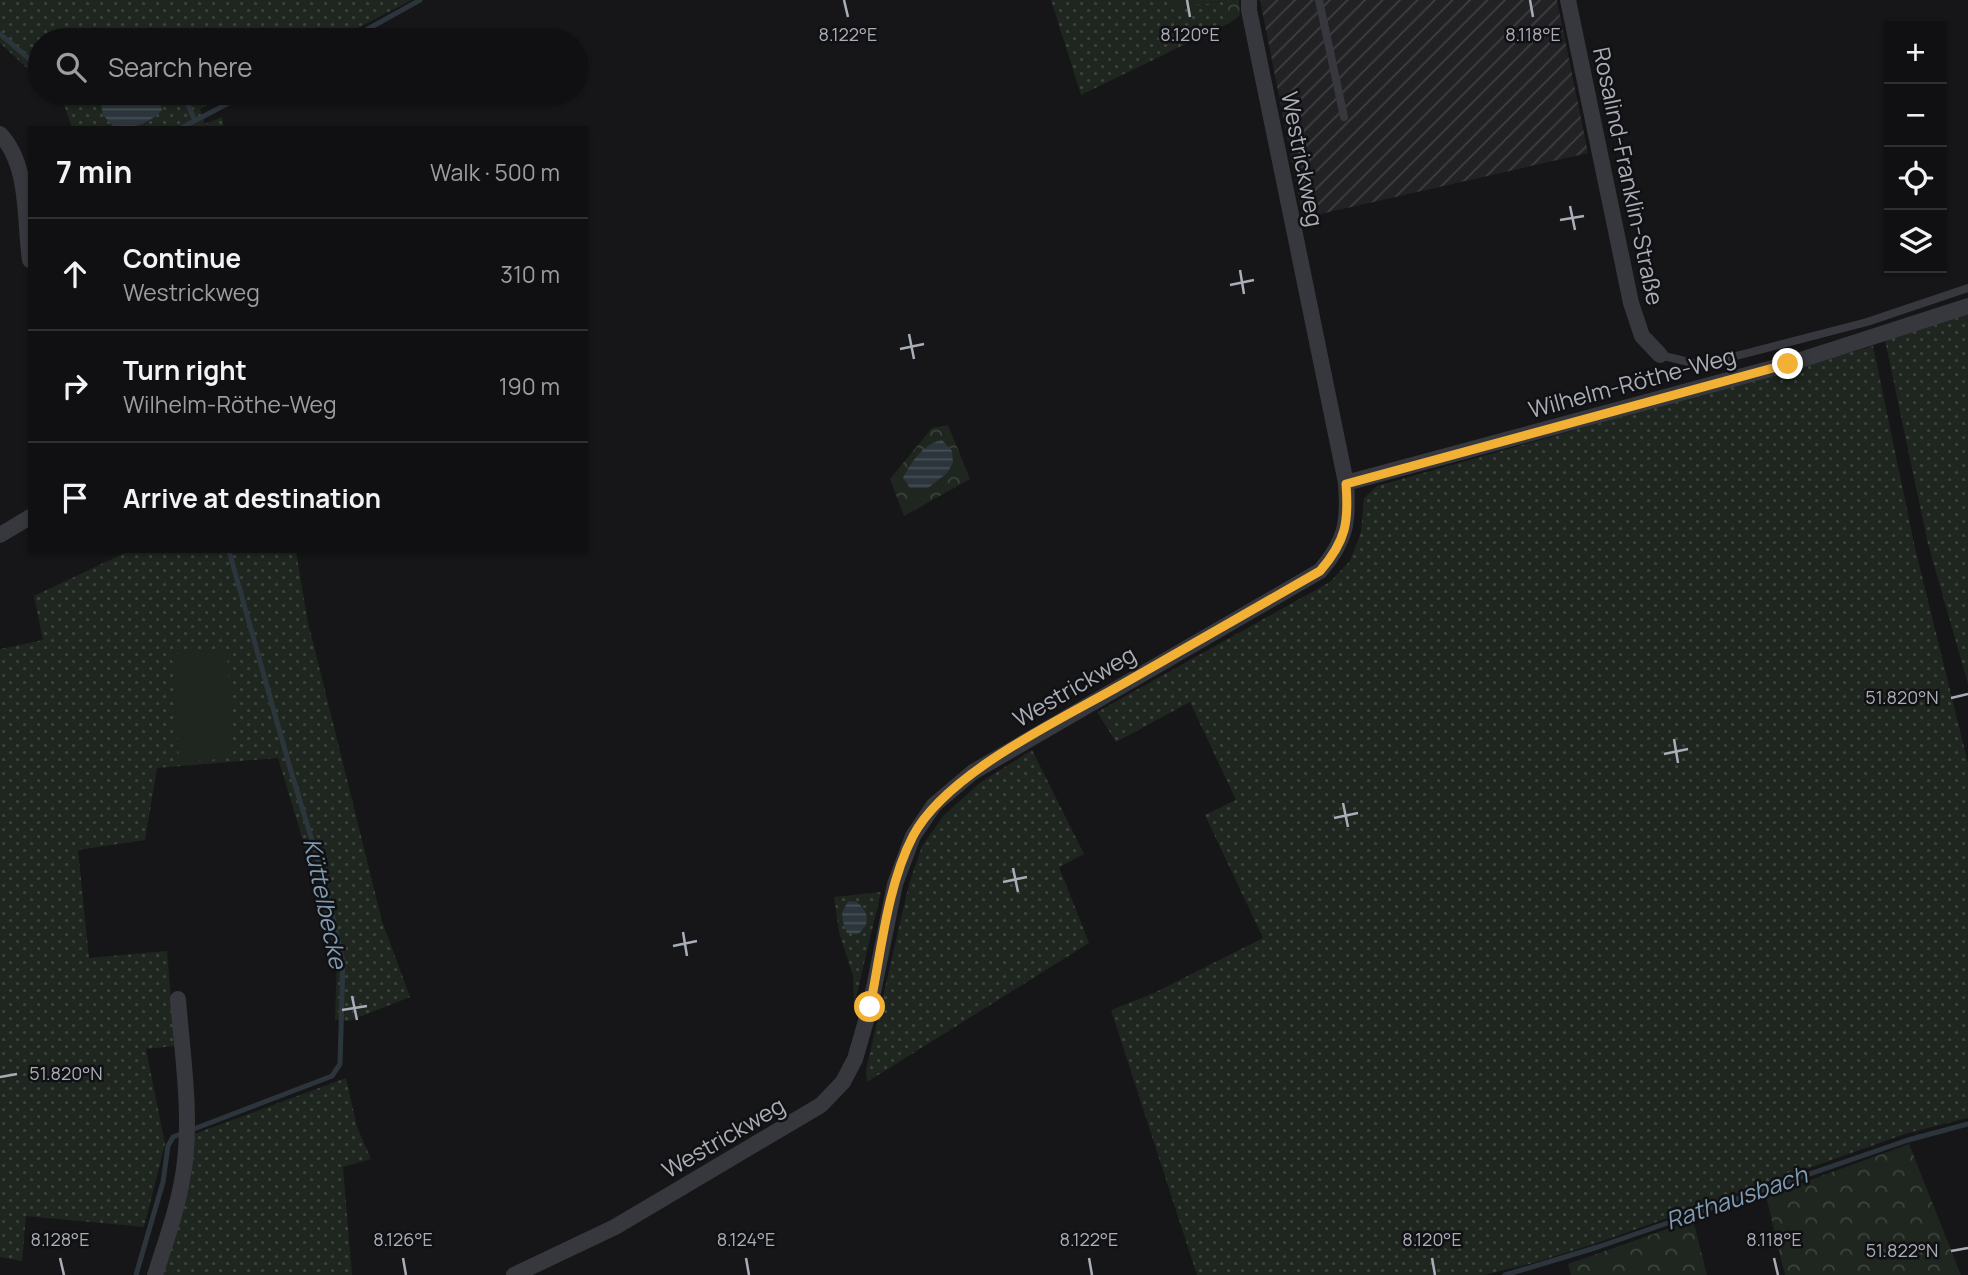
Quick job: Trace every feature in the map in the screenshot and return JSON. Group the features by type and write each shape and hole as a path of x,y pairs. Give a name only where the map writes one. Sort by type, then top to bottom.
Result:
{"street":[{"name":"Westrickweg","path":"514,1275 615,1227 821,1105 843,1082 855,1059 870,1007 895,884 913,836 934,805 973,772 1320,571 1336,553 1346,529 1346,484 1249,0"},
{"name":"Rosalind-Franklin-Straße","path":"1568,0 1632,303 1642,336 1660,355"},
{"path":"0,134 14,158 21,180 28,242"},
{"name":"Wilhelm-Röthe-Weg","path":"1346,484 1788,364 1968,306"},
{"path":"0,535 28,518"},
{"path":"155,1275 186,1157 178,999"}],"lane":[{"path":"1319,0 1344,117"},
{"path":"1660,355 1701,365 1867,322 1968,288"}],"shaded area":[{"path":"1260,0 1557,0 1588,153 1303,218"},
{"path":"101,105 160,105 162,110 151,119 134,126 113,126 103,115"},
{"path":"942,440 952,451 953,463 947,473 928,488 910,488 903,478 910,465 929,445"},
{"path":"849,901 857,902 866,914 867,922 858,934 847,933 842,917"}],"green space":[{"path":"0,0 412,0 357,28 28,28 28,69 0,43"},
{"path":"1051,0 1170,0 1182,8 1223,1 1231,22 1081,95"},
{"path":"1170,0 1239,0 1240,15 1231,22 1222,1 1182,8"},
{"path":"64,105 208,105 200,109 205,124 222,117 224,126 71,126"},
{"path":"1968,313 1968,684 1928,544 1885,340"},
{"path":"1873,346 1915,548 1968,763 1968,1118 1908,1133 1597,1243 1484,1275 1197,1275 1111,1010 1154,993 1263,938 1205,815 1236,800 1190,702 1116,742 1097,712 1330,582 1350,561 1361,532 1364,498 1377,486"},
{"path":"948,425 970,479 904,516 890,479 932,428"},
{"path":"125,553 296,553 307,618 382,921 410,997 349,1021 335,1020 337,963 278,758 157,768 145,840 78,850 89,958 167,951 175,1046 146,1049 165,1144 144,1227 26,1216 22,1261 0,1257 0,649 43,640 34,596"},
{"path":"227,650 233,758 179,762 172,654"},
{"path":"1032,750 1084,854 1059,867 1089,943 867,1082 866,1070 909,884 922,846 944,815 981,782"},
{"path":"881,892 854,1006 853,976 839,932 834,897"},
{"path":"346,1078 357,1127 371,1159 343,1167 352,1275 163,1275 191,1179 194,1134"},
{"path":"1909,1144 1961,1275 1785,1275 1766,1196"},
{"path":"1693,1220 1707,1275 1571,1275 1568,1264"}],"waterway":[{"name":"Küttelbecke","path":"370,28 420,0"},
{"path":"0,34 28,58"},
{"path":"188,105 195,121"},
{"name":"Küttelbecke","path":"185,126 225,105"},
{"name":"Küttelbecke","path":"136,1275 163,1182 168,1146 173,1137 332,1076 340,1064 343,962 325,883 230,553"},
{"name":"Rathausbach","path":"1505,1275 1598,1247 1908,1140 1968,1124"}],"route":[{"path":"870,1007 895,884 913,836 934,805 973,772 1320,571 1336,553 1346,529 1346,484 1788,364"}]}
